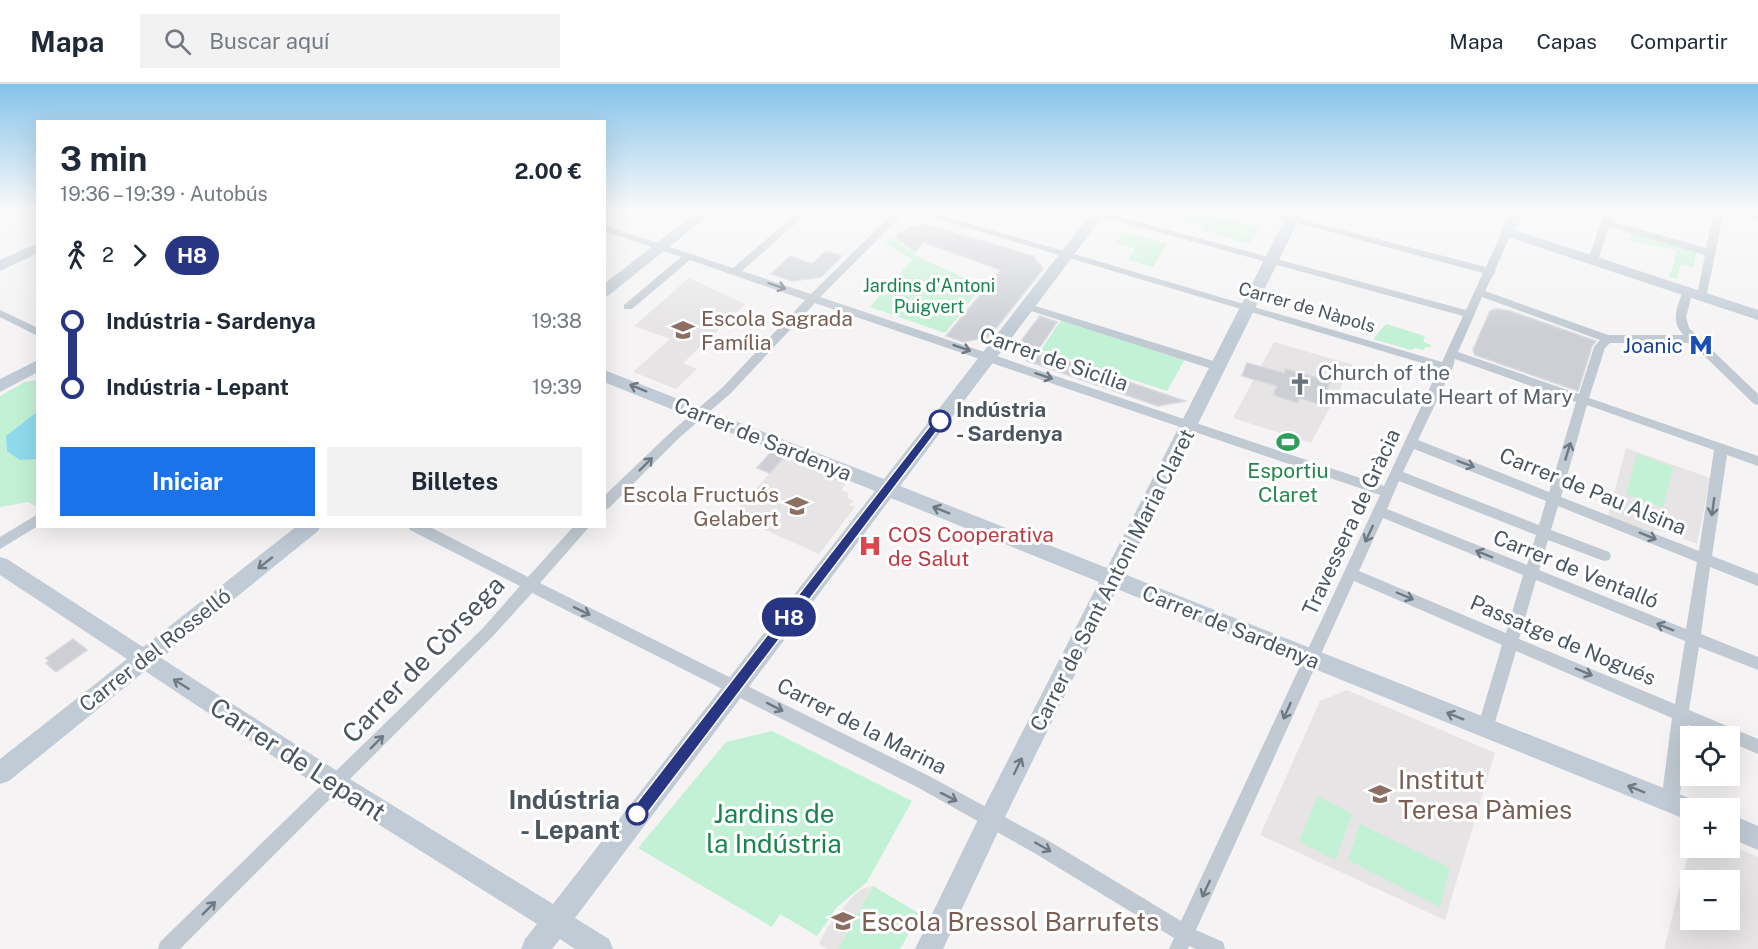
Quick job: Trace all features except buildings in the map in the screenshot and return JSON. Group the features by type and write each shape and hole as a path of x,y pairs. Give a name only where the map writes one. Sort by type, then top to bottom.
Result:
{"main road":[{"path":"0,266 29,251"},
{"path":"606,290 656,251"},
{"path":"535,949 1070,251"},
{"name":"Carrer de Sant Antoni Maria Claret","path":"929,949 1276,251"},
{"path":"1567,251 1758,315"},
{"path":"0,386 36,365"},
{"name":"Carrer de Sardenya","path":"606,376 1680,806"},
{"name":"Carrer del Rosselló","path":"0,773 308,528"},
{"name":"Carrer de Lepant","path":"0,565 336,784 557,920 599,949"},
{"path":"1740,830 1758,837"}],"street":[{"name":"Carrer de Sicília","path":"675,251 1389,493"},
{"path":"735,272 759,251"},
{"path":"606,503 675,435 727,390 813,298 861,251"},
{"name":"Carrer de Nàpols","path":"1051,251 1248,309 1450,361 1583,400 1758,461"},
{"path":"1236,251 1470,315"},
{"path":"1418,251 1491,272"},
{"name":"Travessera de Gràcia","path":"1182,942 1500,251"},
{"path":"1593,260 1596,251"},
{"path":"1711,252 1695,294 1680,317 1684,329 1758,401"},
{"path":"628,307 689,256"},
{"path":"1481,293 1607,339 1694,339"},
{"path":"1029,307 1219,366"},
{"path":"0,313 36,332"},
{"path":"1485,729 1583,400 1600,347 1607,339"},
{"name":"Carrer de Pau Alsina","path":"1412,443 1758,580"},
{"path":"1680,798 1681,714 1721,449"},
{"path":"1397,475 1604,556"},
{"name":"Carrer de Ventalló","path":"1379,511 1758,664"},
{"path":"0,544 36,520"},
{"name":"Carrer de la Marina","path":"419,528 529,586 736,687 992,819 1182,942 1216,949"},
{"name":"Carrer de Còrsega","path":"167,949 488,632 581,528"},
{"name":"Passatge de Nogués","path":"1351,574 1511,640 1758,747"}],"shaded area":[{"name":"Escola Sagrada Família","path":"689,278 745,304 683,363 697,369 676,389 633,372 670,339 634,326"},
{"path":"1274,342 1353,365 1311,443 1233,418"},
{"path":"1626,448 1710,478 1697,544 1666,532 1655,530 1653,533 1608,516"},
{"name":"Escola Fructuós Gelabert","path":"784,457 847,482 841,490 849,493 847,498 854,501 849,505 855,507 819,554 733,515"},
{"name":"Institut Teresa Pàmies","path":"1347,690 1495,753 1445,920 1260,835 1320,701"},
{"path":"1740,849 1758,857 1758,949 1664,949 1680,886 1680,930 1740,930 1740,870 1684,870 1687,858 1740,858"},
{"name":"Escola Bressol Barrufets","path":"873,886 838,949 827,949 819,944 827,928 852,897 862,889"}],"green space":[{"name":"Jardins d'Antoni Puigvert","path":"898,251 911,251 982,286 945,333 870,307 912,260"},
{"path":"1133,251 1163,251 1153,267 1128,260"},
{"path":"1676,251 1697,251 1693,268 1681,264 1677,279 1669,277 1676,263 1674,262"},
{"path":"1061,320 1185,359 1167,391 1041,350"},
{"path":"1386,324 1425,336 1423,342 1431,345 1423,350 1415,348 1411,350 1373,339"},
{"path":"36,380 36,506 28,502 0,507 0,396 25,382"},
{"path":"1637,454 1673,467 1663,508 1626,494"},
{"name":"Jardins de la Indústria","path":"772,731 912,801 867,882 837,907 817,936 780,914 772,927 638,848 726,742"},
{"path":"1318,796 1352,814 1335,860 1299,841"},
{"path":"1360,824 1450,868 1440,907 1348,860"},
{"path":"873,886 920,914 900,949 838,949"}],"water":[{"path":"36,413 36,459 20,460 7,451 6,436"}],"bus line":[{"name":"H8","path":"637,814 940,421"}],"place":[{"name":"Escola Sagrada Família","path":"683,330"},
{"name":"Joanic","path":"1701,345"},
{"name":"Church of the Immaculate Heart of Mary","path":"1300,384"},
{"name":"Indústria - Sardenya","path":"940,421"},
{"name":"Esportiu Claret","path":"1288,442"},
{"name":"Escola Fructuós Gelabert","path":"797,506"},
{"name":"COS Cooperativa de Salut","path":"870,546"},
{"name":"Institut Teresa Pàmies","path":"1380,794"},
{"name":"Indústria - Lepant","path":"637,814"},
{"name":"Escola Bressol Barrufets","path":"843,921"}]}
